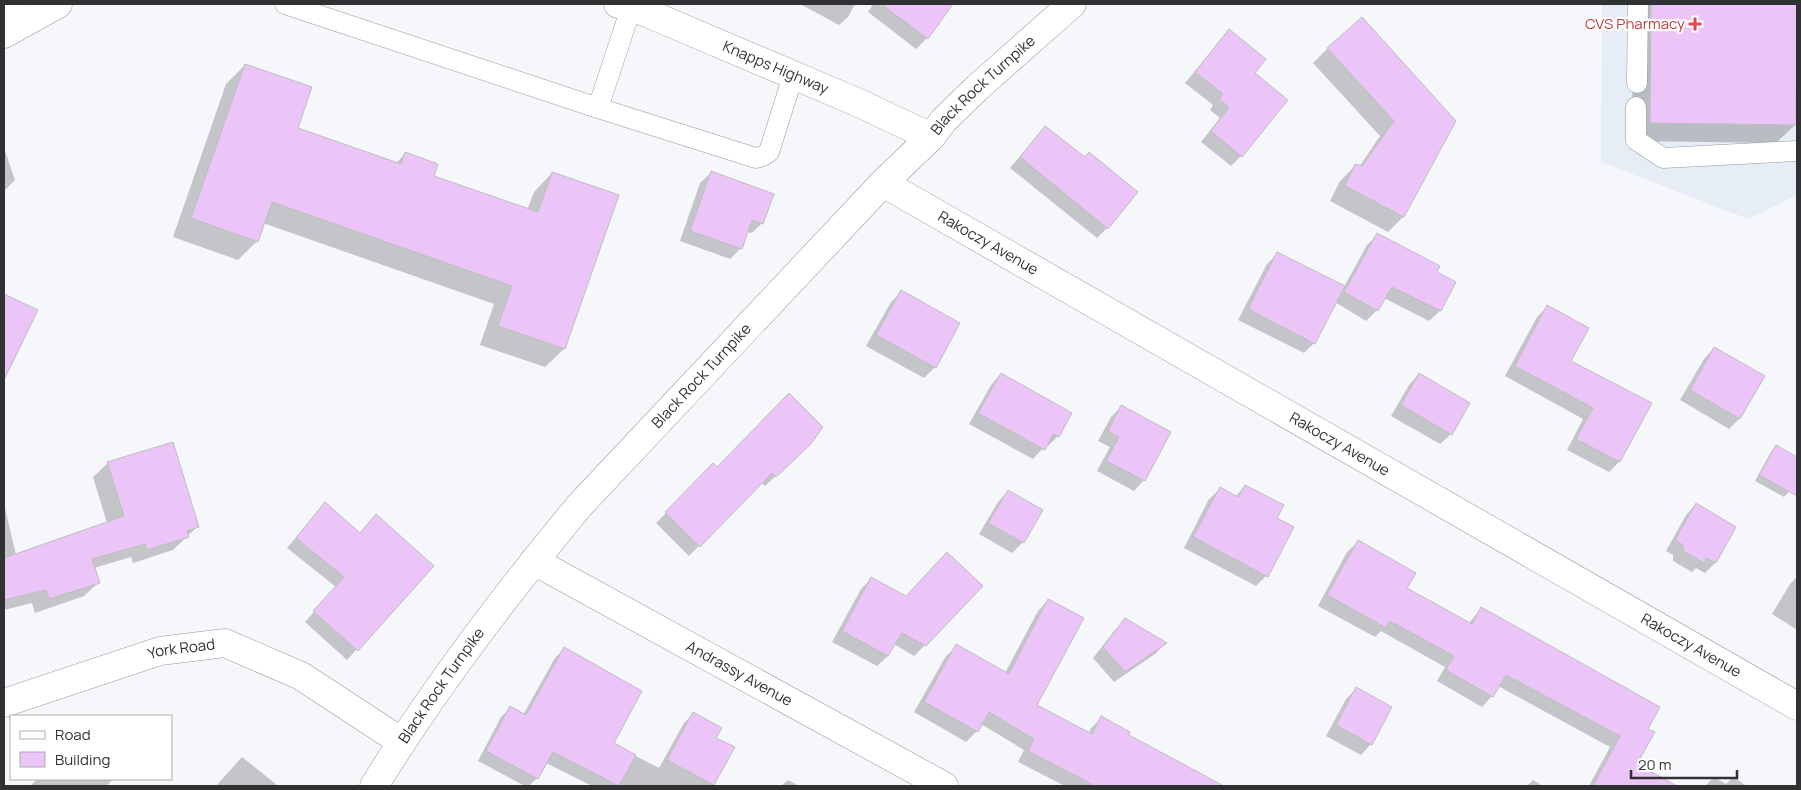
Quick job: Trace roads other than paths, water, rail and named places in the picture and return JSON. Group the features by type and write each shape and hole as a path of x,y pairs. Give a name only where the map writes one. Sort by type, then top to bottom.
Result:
{"street":[{"path":"9,22 58,4"},
{"name":"Black Rock Turnpike","path":"374,786 402,742 484,625 580,505 883,183 931,137 944,120 978,87 1072,4"},
{"name":"Knapps Highway","path":"637,7 859,103 931,137"},
{"name":"Rakoczy Avenue","path":"883,183 1797,706"},
{"name":"Andrassy Avenue","path":"534,561 944,786"},
{"name":"York Road","path":"4,703 160,651 225,644 301,676 402,742"}],"lane":[{"path":"285,4 598,108 756,158 769,152 793,76"},
{"path":"1637,83 1638,4"},
{"path":"598,108 637,7"},
{"path":"1636,107 1636,140 1663,158 1797,151"}],"place":[{"name":"CVS Pharmacy","path":"1695,24"}]}
